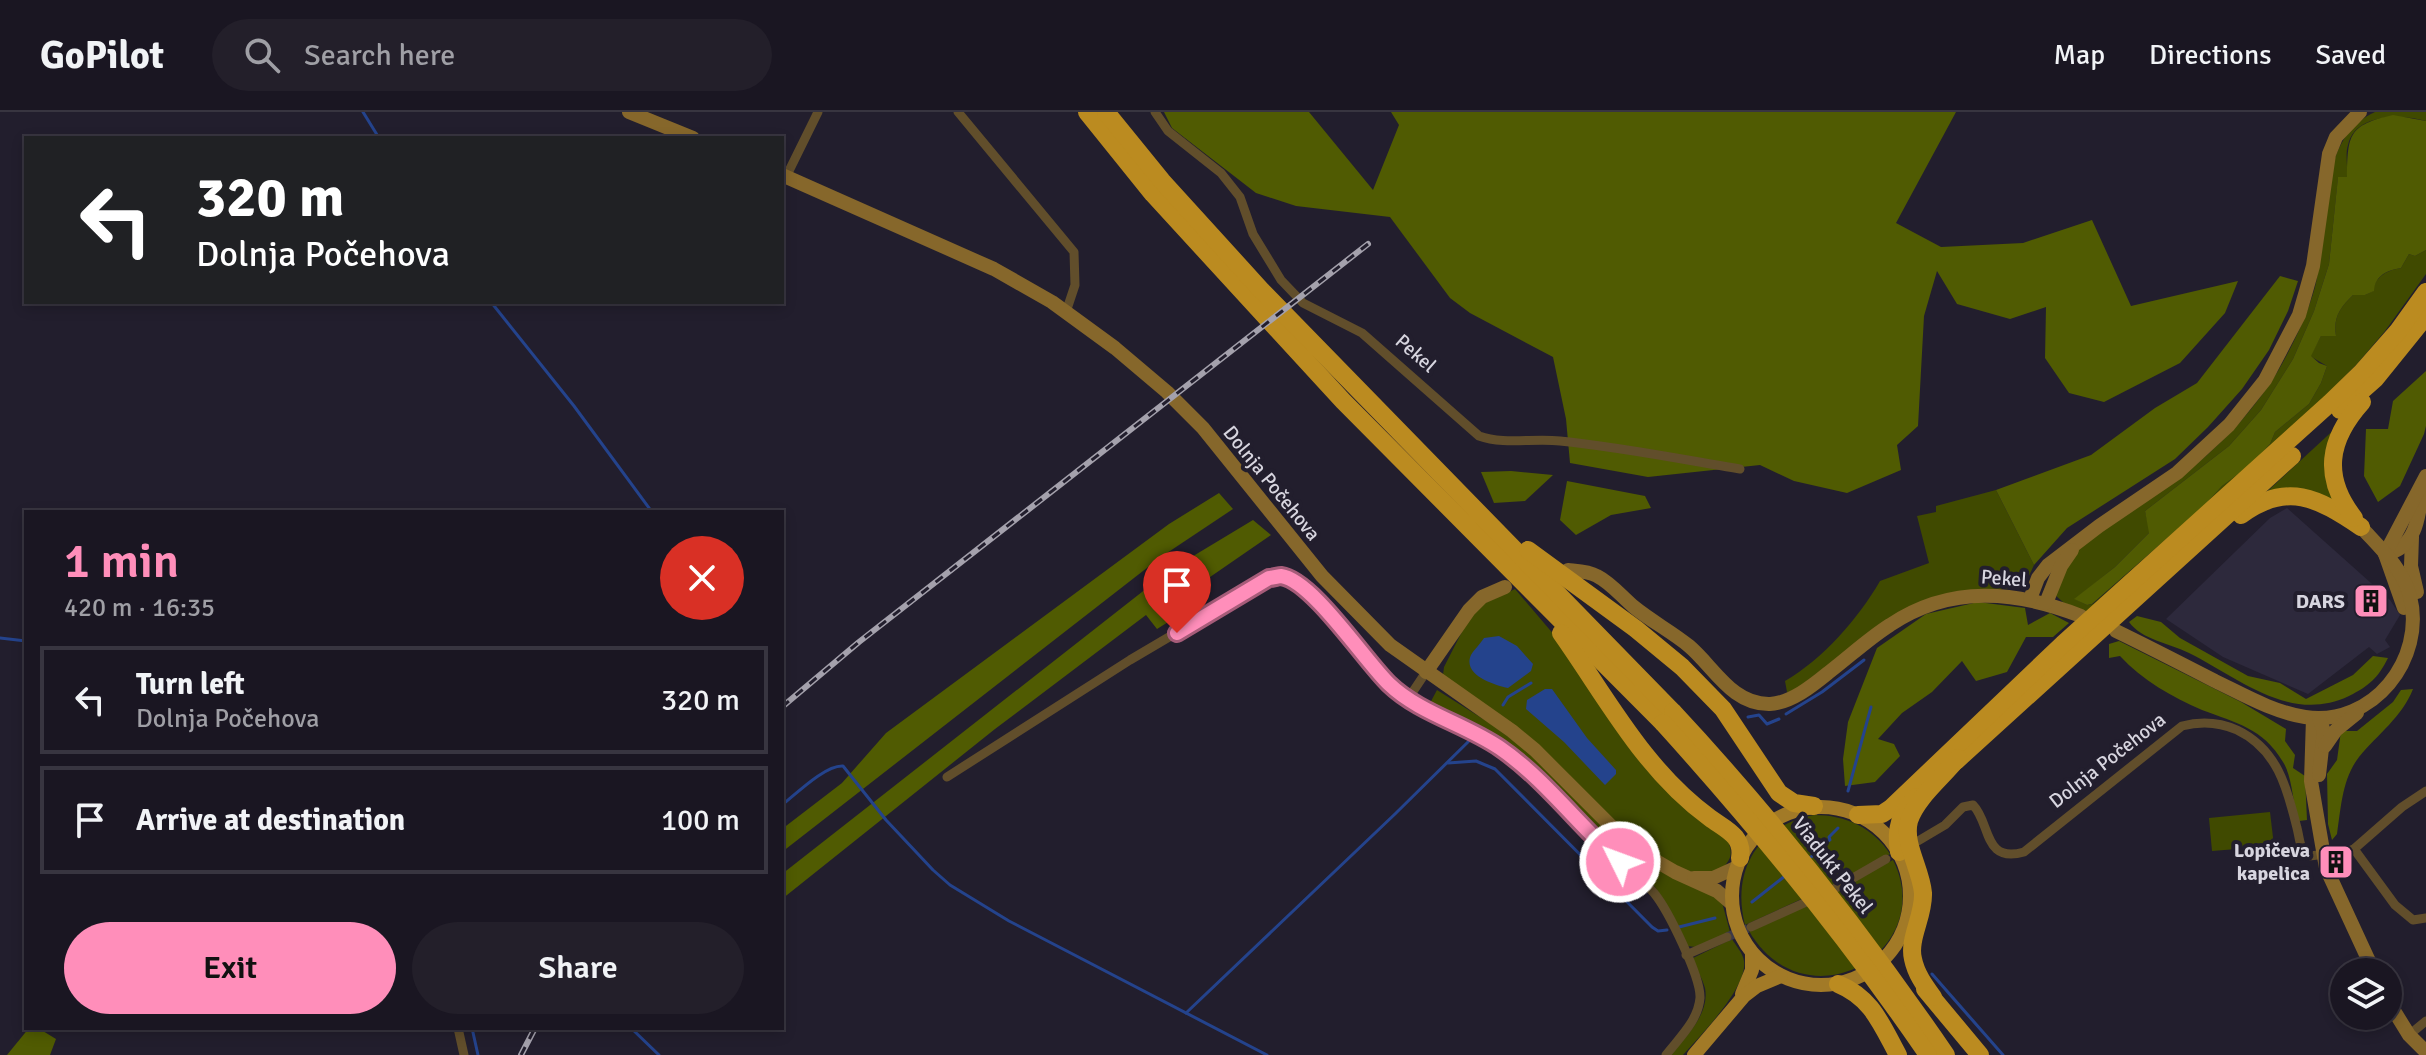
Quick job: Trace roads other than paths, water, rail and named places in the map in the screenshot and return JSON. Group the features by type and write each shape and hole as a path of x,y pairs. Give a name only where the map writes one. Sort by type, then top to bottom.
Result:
{"highway":[{"path":"1087,112 1153,194 1252,305 1510,581 1668,717"},
{"path":"1106,112 1162,181 1262,291 1476,509 1668,717"},
{"path":"1858,815 1882,814 1891,808 2063,644 2288,443 2362,372 2398,331 2426,292"},
{"path":"1892,856 1898,824 1907,807 2375,379 2426,316"},
{"path":"2361,527 2338,492 2332,461 2344,425 2368,395 2375,379"},
{"path":"2210,532 2261,502 2287,496 2312,498 2324,503 2361,527"},
{"path":"1476,509 1496,519 1527,549 1682,667 1745,737 1779,793 1794,803 1814,806"},
{"path":"1510,581 1556,626 1620,723 1654,766 1684,797 1738,839 1742,850 1738,863"},
{"name":"Viadukt Pekel","path":"1668,717 1810,894 1888,996 1928,1055"},
{"name":"Viadukt Pekel","path":"1668,717 1758,806 1824,886 1946,1055"},
{"path":"1933,997 1916,970 1913,959 1913,943 1923,900 1919,868 1908,841 1908,825 1921,802 1958,758"},
{"path":"1901,935 1900,949 1904,963 1980,1055"},
{"path":"1838,984 1855,991 1866,1001 1898,1055"}],"main road":[{"path":"629,112 688,136"},
{"path":"2030,599 2038,578 2048,565 2202,452 2229,425 2265,380 2299,315 2306,291 2329,154 2336,137 2360,112"},
{"name":"Dolnja Počehova","path":"784,176 994,269 1066,312 1115,348 1167,392 1223,451 1322,576 1390,645 1486,711 1535,750 1632,847 1717,891 1731,903"},
{"path":"2321,755 2336,730 2378,697 2393,680 2413,640 2420,603 2411,566 2412,537 2425,480"},
{"path":"2407,652 2405,610 2385,554 2425,480"},
{"path":"2361,527 2396,565 2406,585 2414,623"},
{"path":"2385,554 2403,548 2412,537"},
{"path":"2046,603 2061,566 2077,543"},
{"name":"Pekel","path":"1568,570 1589,572 1600,577 1636,609 1689,646 1742,698 1771,704 1787,700 1809,688 1882,630 1916,610 1942,601 1969,596 2030,599 2081,616"},
{"path":"1426,672 1469,610 1482,597 1510,581"},
{"path":"2116,631 2269,707 2316,718 2347,714 2363,707"},
{"path":"2316,718 2324,731 2316,811"},
{"path":"2316,718 2311,781 2316,811 2330,854 2334,887 2367,958"},
{"path":"1814,806 1858,815 1882,830 1892,856 1906,869 1910,888 1908,916 1901,935 1883,960 1871,970 1838,984 1802,984 1781,976 1752,953 1740,933 1731,903 1738,863 1756,834 1773,820 1795,810 1814,806"},
{"path":"1688,878 1713,878 1738,863"},
{"path":"1735,1004 1752,970 1752,953"},
{"path":"1694,1055 1735,1004 1757,986 1781,976"},
{"path":"2402,1024 2426,1052"}],"street":[{"path":"784,176 818,112"},
{"path":"958,112 1074,252 1075,285 1066,312"},
{"name":"Pekel","path":"1155,112 1168,131 1221,173 1240,197 1253,234 1281,280 1303,303 1362,333 1479,436 1492,441 1554,440 1595,445 1740,469"},
{"path":"947,777 1130,660 1269,578 1281,576 1312,595 1389,684 1408,699 1503,750 1655,894 1697,982 1699,1005 1692,1022 1666,1055"},
{"path":"1408,699 1426,672"},
{"name":"Dolnja Počehova","path":"1918,841 1945,825 1963,807 1973,805 1993,845 2007,853 2024,852 2182,726 2205,722 2230,727 2267,750 2288,794 2301,848 2309,856 2330,854"},
{"path":"2330,854 2354,849 2402,807 2426,791"},
{"path":"2354,849 2395,905 2413,920 2426,918"},
{"path":"1751,927 1792,910 1892,856"},
{"path":"1686,955 1727,937"},
{"path":"2409,1035 2426,1021"},
{"path":"458,1030 464,1055"}],"water":[{"path":"1499,636 1517,646 1533,664 1531,671 1508,688 1481,678 1469,662 1484,638"},
{"path":"1545,689 1552,689 1587,738 1616,770 1605,785 1564,742 1526,709 1527,700"}],"waterway":[{"path":"363,112 378,136"},
{"path":"493,304 574,406 651,510"},
{"path":"0,638 24,641"},
{"path":"1786,714 1822,692 1864,660"},
{"path":"1503,705 1508,697 1531,683"},
{"path":"1848,791 1871,707"},
{"path":"1748,717 1759,715 1767,724 1779,719"},
{"path":"1186,1013 1471,739"},
{"path":"1448,763 1476,761 1495,769 1652,927 1658,931 1667,930"},
{"path":"784,803 819,775 843,766 886,820 950,885 1009,921 1267,1055"},
{"path":"1807,859 1816,854 1820,845 1830,840 1829,837 1838,828"},
{"path":"1752,902 1785,876"},
{"path":"1679,927 1715,918"},
{"path":"1932,974 2003,1055"},
{"path":"472,1030 478,1055"},
{"path":"633,1030 659,1055"}],"tunnel":[{"path":"1727,937 1751,927"}],"railway":[{"path":"784,705 859,642 1368,244"},
{"path":"521,1055 534,1030"}],"place":[{"name":"DARS","path":"2371,601"},
{"name":"Lopičeva kapelica","path":"2336,862"}]}
